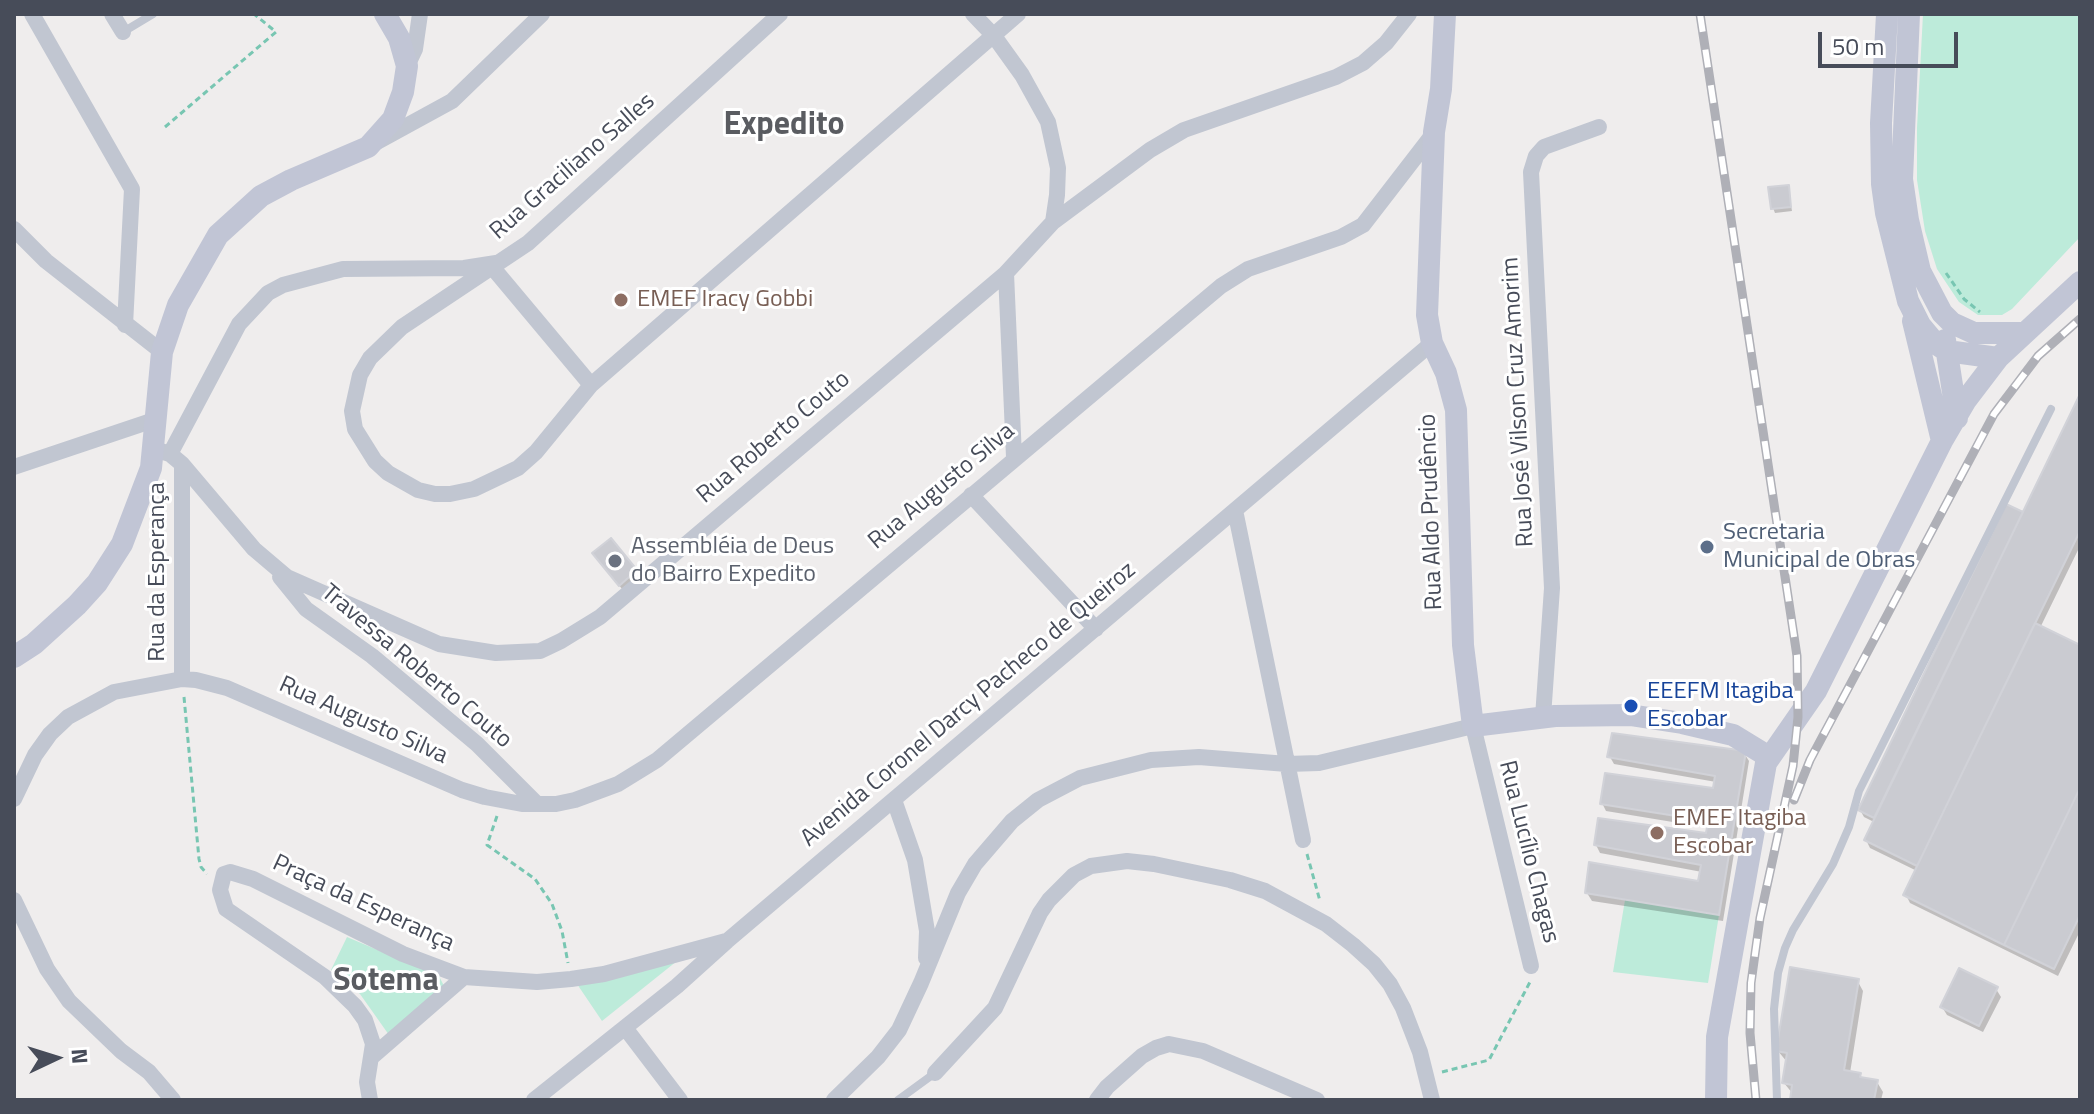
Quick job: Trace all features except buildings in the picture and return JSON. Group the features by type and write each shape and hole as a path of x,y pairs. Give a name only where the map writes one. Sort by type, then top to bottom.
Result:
{"street":[{"path":"32,14 132,189 125,325"},
{"path":"112,14 123,32"},
{"path":"368,147 385,130 398,108 407,79 407,66 399,38 385,14"},
{"path":"407,66 415,49 420,14"},
{"path":"14,657 34,644 77,605 114,558 143,494 151,468 169,456 154,420 162,352 178,305 218,235 261,196 436,112 452,101 542,14"},
{"name":"Rua Graciliano Salles","path":"169,456 239,324 268,293 294,282 343,269 498,265 528,243 780,14"},
{"path":"973,14 994,36 1022,75 1048,122 1058,168 1053,222"},
{"path":"498,265 402,327 370,358 360,375 352,411 355,429 375,461 402,483 427,492 450,494 474,489 518,468 536,452 591,385 1018,14"},
{"name":"Rua Roberto Couto","path":"169,456 269,563 287,577 439,644 496,653 540,651 600,617 1006,273 1053,222 1166,138 1336,77 1363,63 1386,43 1409,14"},
{"name":"Rua Aldo Prudêncio","path":"1445,14 1441,89 1434,132 1427,315 1432,343 1446,373 1456,410 1463,645 1473,726"},
{"path":"1887,14 1881,123 1882,184 1886,213 1942,441"},
{"path":"1909,14 1902,179 1920,271 1942,313 1952,323 1974,333 2023,333"},
{"name":"Rua José Vilson Cruz Amorim","path":"1543,717 1552,588 1531,172 1536,156 1544,147 1599,127"},
{"name":"Rua Augusto Silva","path":"182,679 227,688 462,790 501,801 556,804 618,784 657,760 1014,457 1234,277 1248,269 1341,237 1363,225 1434,132"},
{"path":"14,229 46,261 162,352"},
{"name":"Rua Graciliano Salles","path":"498,265 591,385"},
{"path":"1006,273 1014,457"},
{"path":"1716,1100 1717,1037 1761,778 1769,757 1816,691 1942,441 1966,400 1998,358 2080,282"},
{"path":"1908,301 1920,325 1935,343 1947,351 1998,358"},
{"path":"1942,313 1957,418"},
{"name":"Avenida Coronel Darcy Pacheco de Queiroz","path":"534,1100 599,1046 626,1029 1432,343"},
{"path":"14,467 154,420"},
{"name":"Rua da Esperança","path":"169,456 182,679"},
{"path":"971,495 1096,629"},
{"path":"1235,510 1303,840"},
{"name":"Travessa Roberto Couto","path":"269,563 306,609 372,656 477,744 537,804"},
{"path":"14,799 35,755 50,734 68,717 114,692 182,679"},
{"path":"834,1100 878,1057 899,1030 946,919 975,864 1012,821 1038,800 1080,778 1151,760 1221,758 1310,764 1473,726 1543,717 1619,715 1682,723 1733,735 1769,757"},
{"name":"Rua Lucílio Chagas","path":"1473,726 1531,966"},
{"path":"894,800 915,860 923,899 927,931 926,963 921,983"},
{"path":"935,1073 995,1008 1049,900 1074,875 1091,866 1127,861 1230,880 1265,891 1326,924 1374,964 1390,984 1412,1030 1432,1100"},
{"name":"Praça da Esperança","path":"230,872 253,879 403,954 464,977 373,1056 365,1020 342,992 226,909 220,884 224,874 230,872"},
{"path":"14,900 47,969 69,1001 112,1043 149,1072 173,1100"},
{"path":"464,977 537,982 571,979 604,974 727,941"},
{"path":"626,1029 680,1100"},
{"path":"1097,1100 1142,1056 1169,1044 1203,1051 1317,1100"},
{"path":"370,1100 367,1082 373,1056"}],"lane":[{"path":"123,32 153,14"},
{"path":"1777,1100 1774,1009 1778,973 1785,948 1833,864 1849,827 1859,791 2051,409"},
{"path":"898,1100 935,1073"}],"path":[{"path":"165,127 276,32 254,14"},
{"path":"1944,271 1964,299 1983,315"},
{"path":"184,697 199,859"},
{"path":"492,831 487,845 535,879 552,904 565,949"},
{"path":"1303,840 1326,924"},
{"name":"Rua Lucílio Chagas","path":"1426,1076 1489,1060 1528,988 1531,966"}],"green space":[{"path":"1923,14 2080,14 2080,237 2012,309 2002,315 1978,315 1959,302 1937,269 1925,231 1917,180"},
{"path":"1625,900 1719,915 1708,983 1613,972"},
{"path":"347,937 439,976 444,986 389,1035 360,994 331,970"},
{"path":"677,961 602,1021 577,984"}],"railway":[{"path":"1700,14 1797,656 1798,717 1793,766 1760,918 1751,983 1750,1033 1756,1100"},
{"path":"1794,800 1810,760 1994,414 2038,356 2080,319"}],"place":[{"name":"EMEF Iracy Gobbi","path":"621,300"},
{"name":"Secretaria Municipal de Obras","path":"1707,547"},
{"name":"Assembléia de Deus do Bairro Expedito","path":"615,561"},
{"name":"EEEFM Itagiba Escobar","path":"1631,706"},
{"name":"EMEF Itagiba Escobar","path":"1657,833"}],"district":[{"name":"Expedito","path":"784,126"},
{"name":"Sotema","path":"386,982"}]}
